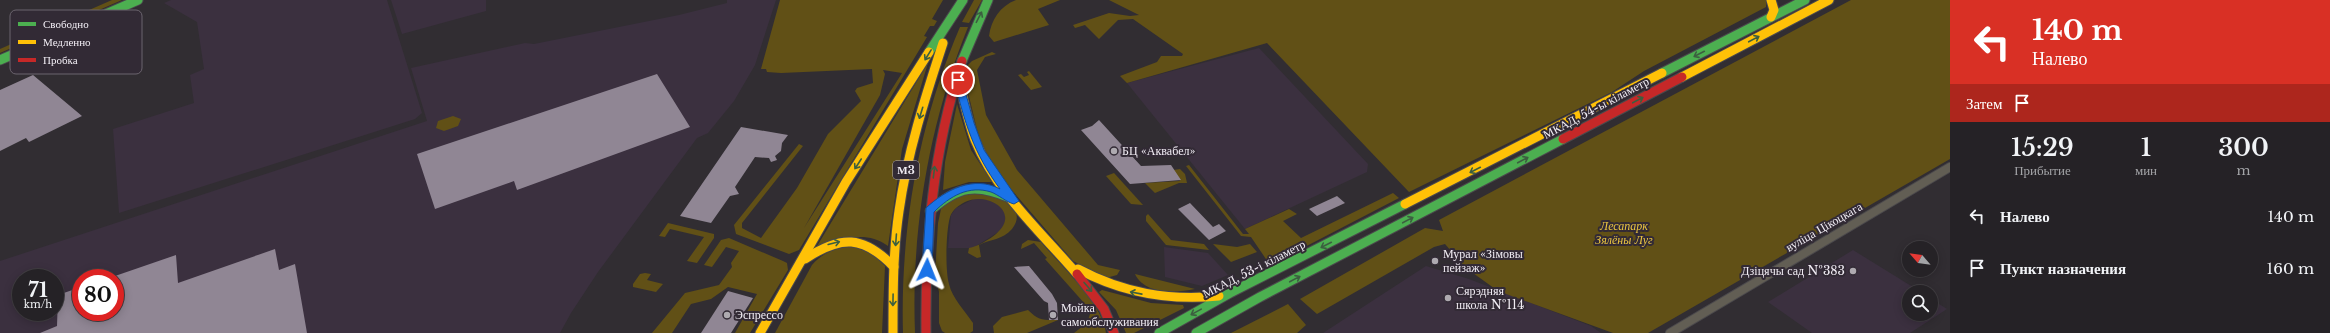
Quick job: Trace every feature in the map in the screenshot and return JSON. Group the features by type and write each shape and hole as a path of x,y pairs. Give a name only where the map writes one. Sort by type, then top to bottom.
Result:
{"main road":[{"path":"105,10 128,0"},
{"path":"115,10 138,0"},
{"name":"М3","path":"893,333 896,235 905,174 918,123 950,22 963,0"},
{"name":"М3","path":"926,333 930,211 935,163 944,120 958,71 972,30 988,0"},
{"path":"1771,0 1774,10 1771,17"},
{"name":"МКАД, 54-ы кіламетр","path":"1361,228 1805,0"},
{"name":"МКАД, 54-ы кіламетр","path":"1196,333 1373,238 1829,0"},
{"path":"760,333 846,182 950,22"},
{"path":"0,55 10,51"},
{"path":"0,60 10,56"},
{"path":"958,71 969,123 979,150 992,172 1014,201 1106,310 1112,320 1114,333"},
{"path":"930,211 949,194 965,188 994,190 1014,201"},
{"name":"МКАД, 53-і кіламетр","path":"1159,333 1230,293 1361,228"},
{"path":"801,263 825,246 848,241 859,241 869,244 885,253 894,267"},
{"path":"1063,258 1102,283 1123,290 1179,300 1230,293"}],"street":[{"name":"вуліца Цікоцкага","path":"1670,333 1950,167"}],"shaded area":[{"path":"171,0 387,0 422,113 415,119 119,213 113,129 194,103 190,75 204,69 197,22 164,3"},
{"path":"391,0 486,0 486,11 402,34"},
{"path":"727,0 776,0 755,65 734,101 708,133 697,138 598,272 571,313 560,333 0,333 0,261 427,121 411,68 525,43 534,44 679,15 727,3"},
{"path":"1259,48 1368,164 1367,172 1245,229 1127,83"},
{"path":"974,199 986,199 996,203 1004,210 1006,219 1003,229 973,248 948,248 951,215 956,208"},
{"path":"1164,247 1208,253 1228,275 1202,286 1165,277"},
{"name":"Дзіцячы сад №383","path":"1853,250 1910,285 1902,285 1902,321 1928,321 1910,333 1812,333 1768,302"},
{"name":"Сярэдняя школа №114","path":"1426,266 1469,279 1591,326 1601,333 1323,333"},
{"name":"Дзіцячы сад №383","path":"1938,303 1947,309 1938,315"}],"green space":[{"path":"112,0 122,0 99,10 89,10"},
{"path":"780,0 943,0 932,19 937,21 934,26 930,26 924,36 927,37 799,250 789,254 736,234 734,225 799,144 803,146 742,223 742,228 761,238 797,188 828,134 861,101 855,91 857,88 873,83 872,69 781,73 767,72 766,69 761,69","holes":["883,70 902,73 804,228 880,95 885,74"]},
{"path":"974,0 982,0 969,23 962,22"},
{"path":"1016,0 1060,0 1038,9 1049,25 994,42 989,36 994,19 1005,6"},
{"path":"1109,0 1766,0 1766,7 1644,71 1612,92 1409,192 1267,43 1127,83 1120,76 1157,62 1161,56 1182,56 1183,54 1133,19 1118,20 1099,39 1085,25 1075,28 1073,25 1109,13 1130,16 1139,15"},
{"name":"Лесапарк Зялёны Луг","path":"1851,0 1950,0 1950,159 1648,333 1613,333 1498,291 1466,268 1445,244 1434,247 1317,314 1300,299 1425,228 1443,231 1439,220"},
{"path":"960,27 968,27 954,64 943,101 925,177 916,255 915,333 903,333 905,255 915,177 933,100"},
{"path":"10,45 10,49 0,53 0,49"},
{"path":"992,52 996,54 985,57 977,70 986,115 1017,170 1098,265 1120,270 1117,275 1106,278 1073,261 1004,181 981,146 965,80 968,65 972,61"},
{"path":"928,63 902,149 888,246 871,238 853,237 817,246"},
{"path":"1029,71 1042,87 1031,90 1018,75 1021,74 1024,77 1029,75 1027,72"},
{"path":"957,104 971,150 992,182 969,182 943,190 945,162"},
{"path":"453,116 461,119 458,126 444,131 436,128 438,121"},
{"path":"1189,165 1243,234 1249,234 1245,229 1289,209 1297,214 1283,221 1301,238 1393,193 1399,198 1270,265 1251,237 1241,236 1186,166"},
{"path":"1180,169 1185,174 1187,183 1179,183 1155,193 1145,183 1180,181 1173,170"},
{"path":"1114,173 1143,205 1131,204 1106,176"},
{"path":"971,192 988,194 1005,201 1012,206 1016,213 1016,220 1012,229 1008,233 979,245 981,257 977,258 968,253 969,248 976,246 996,234 1003,226 1005,218 1003,211 991,201 974,199 963,203 952,212 947,241 948,278 953,294 973,323 973,331 970,333 945,333 942,331 939,323 939,292 935,275 938,223 941,209 945,202"},
{"path":"1148,214 1171,240 1204,244 1209,250 1166,245 1146,221 1146,216"},
{"path":"668,223 714,234 714,238 697,263 687,261 704,237 670,229 665,237 659,236"},
{"path":"729,238 787,263 788,270 750,333 735,333 757,294 728,287 711,299 691,304 672,333 652,333 685,293 719,285 732,267 731,263 739,251 726,247 712,267 704,265 721,240"},
{"path":"1028,240 1041,242 1080,285 1097,310 1103,322 1106,333 1074,333 1087,323 1090,314 1085,304 1045,259 1047,258 1034,243 1021,249 1022,244"},
{"path":"1213,244 1237,247 1250,244 1257,252 1231,262"},
{"path":"855,246 866,248 885,266 882,333 775,333 812,265 826,253"},
{"path":"640,274 651,274 647,280 663,284 656,292 633,287 633,284"},
{"path":"1135,274 1195,289 1170,292 1153,289 1140,281"},
{"path":"1102,290 1151,303 1183,305 1184,308 1134,333 1126,333 1116,310 1099,292"},
{"path":"1288,304 1306,325 1297,333 1231,333"},
{"path":"1028,310 1035,316 1042,319 1058,320 1027,333 994,333 993,326 1002,317"}],"building":[{"path":"657,74 690,127 517,190 514,181 435,209 417,154"},
{"path":"33,75 82,116 29,142 26,138 0,151 0,90"},
{"name":"БЦ «Аквабел»","path":"1099,120 1141,166 1171,165 1181,180 1130,184 1081,130 1092,126"},
{"path":"741,127 788,135 782,143 781,151 775,156 777,160 771,162 769,158 755,157 735,187 739,194 730,196 711,223 680,216"},
{"path":"1337,196 1345,203 1317,216 1309,209"},
{"path":"1190,203 1213,227 1219,224 1226,231 1209,240 1178,209"},
{"path":"275,249 279,270 295,264 307,333 40,333 57,326 57,321 64,321 64,293 72,290 72,321 124,321 124,273 176,255 178,283"},
{"path":"1029,266 1052,294 1057,303 1058,320 1049,320 1048,303 1044,301 1014,267"},
{"name":"Эспрессо","path":"728,291 753,298 731,333 701,333"}],"traffic: fast":[{"path":"115,10 138,0"},
{"path":"929,52 963,0"},
{"path":"962,61 988,0"},
{"path":"1662,73 1805,0"},
{"path":"0,60 10,56"},
{"path":"1196,333 1260,297 1563,139"},
{"path":"930,211 949,196 958,191 967,189 977,188 987,190 1010,198"},
{"path":"1159,333 1230,293 1405,204"}],"traffic: slow":[{"path":"1771,0 1774,10 1771,17"},
{"path":"1682,77 1829,0"},
{"path":"893,333 894,257 902,190 917,126 943,43"},
{"path":"760,333 846,182 929,52"},
{"path":"1405,204 1662,73"},
{"path":"958,75 972,131 988,166 1011,199 1077,274"},
{"path":"805,259 829,245 852,241 862,243 873,248 884,256 894,267"},
{"path":"1078,269 1111,285 1146,295 1182,298 1219,296"}],"traffic: jam":[{"path":"926,333 926,264 928,229 936,161 951,94 962,61"},
{"path":"1563,139 1682,77"},
{"path":"1077,274 1104,309 1109,317 1114,333"}],"place":[{"name":"БЦ «Аквабел»","path":"1114,151"},
{"name":"Мурал «Зімовы пейзаж»","path":"1435,261"},
{"name":"Дзіцячы сад №383","path":"1853,271"},
{"name":"Сярэдняя школа №114","path":"1448,298"},
{"name":"Эспрессо","path":"727,315"},
{"name":"Мойка самообслуживания","path":"1053,315"}],"route":[{"path":"927,270 930,211 942,199 957,190 985,187 1003,194 1014,201 992,172 979,150 969,123 958,80"}]}
